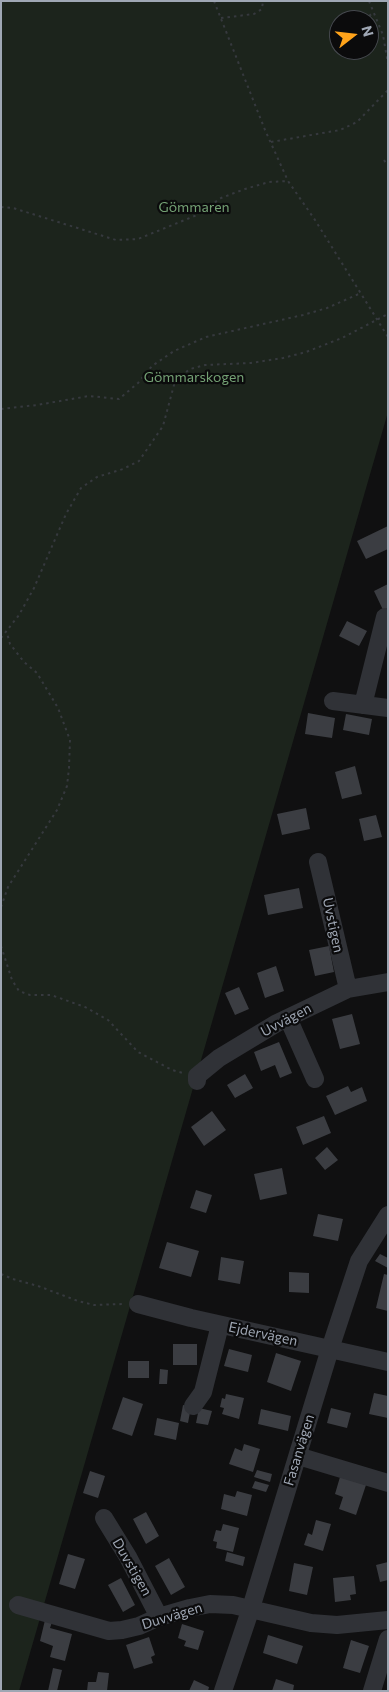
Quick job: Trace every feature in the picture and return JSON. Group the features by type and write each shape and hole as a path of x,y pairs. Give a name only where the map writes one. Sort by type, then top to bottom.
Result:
{"street":[{"path":"363,705 385,617"},
{"path":"332,701 388,708"},
{"name":"Uvstigen","path":"318,862 348,989"},
{"name":"Uvvägen","path":"197,1078 219,1058 288,1018 348,989 388,982"},
{"path":"288,1018 315,1079"},
{"name":"Fasanvägen","path":"223,1691 330,1349 360,1261 388,1215"},
{"name":"Ejdervägen","path":"138,1304 220,1325 388,1362"},
{"path":"193,1406 203,1392 220,1325"},
{"path":"298,1456 388,1483"},
{"name":"Duvstigen","path":"104,1518 128,1557 159,1617"},
{"name":"Duvvägen","path":"18,1605 109,1631 139,1626 159,1617 210,1604 250,1608 311,1623 337,1625 388,1620"},
{"path":"372,1691 388,1639"}],"path":[{"path":"214,1 288,180 388,337"},
{"path":"220,18 254,14 262,9 263,1"},
{"path":"379,25 383,35 388,64"},
{"path":"271,142 340,130 357,122 388,90"},
{"path":"384,160 388,166"},
{"path":"1,207 12,208 116,240 138,239 197,214 221,198 269,182 288,180"},
{"path":"1,409 89,396 119,400 138,383 152,366 174,351 206,337 303,316 361,294"},
{"path":"1,638 7,632 34,588 63,522 81,488 97,477 123,469 139,461 163,426 174,385 180,377 190,369 205,365 283,358 306,352 342,338 388,314"},
{"path":"1,907 8,887 57,810 67,786 70,740 58,708 37,673 24,662 10,644 7,632"},
{"path":"1,946 12,980 19,991 30,995 51,994 85,1007 108,1020 138,1052 172,1070 197,1078"},
{"path":"1,1274 13,1280 38,1286 94,1305 138,1304"}],"green space":[{"name":"Gömmarskogen","path":"1,1 388,1 388,412 19,1691 1,1691"}],"building":[{"path":"388,526 388,549 366,559 357,541"},
{"path":"388,584 388,608 383,610 374,591"},
{"path":"347,621 367,631 359,646 339,636"},
{"path":"308,713 335,718 332,738 305,734"},
{"path":"346,714 372,719 369,735 343,730"},
{"path":"355,766 362,794 342,799 335,772"},
{"path":"306,808 310,829 282,835 277,814"},
{"path":"376,815 382,837 364,841 359,819"},
{"path":"299,888 303,908 268,915 264,895"},
{"path":"329,946 334,972 315,976 309,950"},
{"path":"276,966 284,991 265,998 257,973"},
{"path":"239,987 249,1009 235,1015 225,993"},
{"path":"352,1014 360,1044 340,1049 332,1019"},
{"path":"279,1042 292,1073 280,1078 275,1065 261,1071 254,1052"},
{"path":"245,1074 253,1088 235,1098 227,1085"},
{"path":"348,1086 351,1092 362,1087 367,1101 335,1115 326,1096"},
{"path":"212,1111 226,1130 204,1146 191,1127"},
{"path":"324,1116 331,1133 303,1145 296,1127"},
{"path":"327,1147 338,1160 325,1170 315,1158"},
{"path":"282,1168 287,1194 260,1200 254,1174"},
{"path":"196,1190 212,1195 206,1213 190,1208"},
{"path":"318,1214 343,1219 338,1241 313,1236"},
{"path":"167,1242 199,1251 191,1277 159,1268"},
{"path":"380,1254 388,1258 388,1268 375,1261"},
{"path":"221,1257 244,1261 240,1284 218,1280"},
{"path":"289,1272 309,1273 309,1293 289,1292"},
{"path":"384,1274 388,1275 388,1311 376,1308"},
{"path":"173,1344 197,1344 197,1365 173,1365"},
{"path":"229,1349 252,1355 248,1372 224,1366"},
{"path":"276,1353 301,1361 291,1391 267,1382"},
{"path":"128,1361 149,1361 149,1378 128,1378"},
{"path":"160,1369 168,1370 167,1384 159,1384"},
{"path":"374,1393 388,1396 388,1418 369,1414"},
{"path":"226,1394 244,1398 239,1419 222,1414 224,1408 220,1407 222,1398 225,1399"},
{"path":"123,1397 143,1404 132,1436 112,1429"},
{"path":"183,1405 191,1407 188,1423 180,1421"},
{"path":"199,1408 212,1411 208,1425 196,1423"},
{"path":"331,1408 351,1413 347,1428 327,1423"},
{"path":"261,1409 291,1416 288,1431 258,1424"},
{"path":"157,1418 179,1423 176,1440 154,1435"},
{"path":"244,1444 260,1449 253,1472 229,1464 235,1448 242,1451"},
{"path":"257,1470 272,1474 270,1482 254,1477"},
{"path":"90,1471 105,1476 98,1498 83,1493"},
{"path":"340,1477 366,1485 356,1515 339,1509 343,1497 335,1494"},
{"path":"255,1481 269,1485 266,1492 252,1488"},
{"path":"237,1491 252,1495 247,1516 221,1509 224,1494 235,1497"},
{"path":"146,1512 159,1536 146,1544 133,1519"},
{"path":"316,1520 331,1524 323,1551 304,1545 308,1533 312,1535"},
{"path":"223,1524 239,1528 233,1552 216,1548 217,1542 213,1541 216,1530 221,1531"},
{"path":"227,1552 245,1557 243,1566 225,1561"},
{"path":"68,1554 85,1559 75,1589 59,1584"},
{"path":"169,1558 185,1587 171,1595 155,1566"},
{"path":"388,1562 388,1580 380,1582 376,1565"},
{"path":"294,1563 313,1567 307,1595 289,1591"},
{"path":"354,1576 356,1594 350,1595 351,1600 335,1602 333,1578"},
{"path":"121,1578 135,1605 123,1612 108,1585"},
{"path":"45,1620 52,1622 50,1628 72,1634 65,1661 50,1657 53,1646 40,1641"},
{"path":"182,1624 204,1631 198,1650 184,1646 186,1641 178,1638"},
{"path":"268,1635 303,1646 297,1664 263,1653"},
{"path":"149,1637 155,1655 151,1657 153,1663 134,1669 126,1645"},
{"path":"351,1640 369,1646 360,1673 343,1668"},
{"path":"53,1668 62,1670 57,1691 48,1691"},
{"path":"98,1672 109,1673 107,1691 87,1691 88,1682 96,1682"},
{"path":"276,1679 294,1685 293,1691 272,1691"},
{"path":"194,1680 209,1687 208,1691 189,1691"}],"park label":[{"name":"Gömmaren","path":"194,207"}]}
